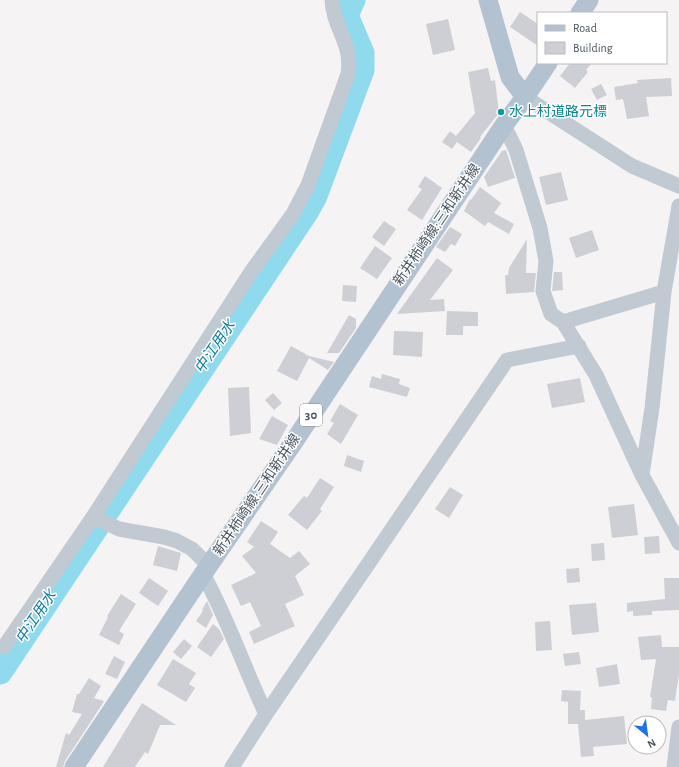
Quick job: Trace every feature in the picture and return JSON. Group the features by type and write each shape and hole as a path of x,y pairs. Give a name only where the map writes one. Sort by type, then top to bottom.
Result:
{"main road":[{"path":"488,0 510,77 525,97"},
{"path":"581,12 589,0"},
{"name":"新井柿崎線;三和新井線","path":"74,767 293,443 504,125 547,64"}],"street":[{"path":"4,647 93,517 251,272 293,214 308,185 337,108 348,74 350,62 348,49 334,14 332,0"},
{"path":"525,97 632,166 679,186"},
{"path":"504,125 516,150 540,228 546,261 543,291 551,314 563,322 596,375 642,476 679,543"},
{"path":"642,476 652,408 664,292 679,206"},
{"path":"563,322 664,292"},
{"path":"232,767 266,714 507,360 579,346"},
{"path":"93,517 119,529 164,537 177,541 192,549 206,570 252,684 266,714"},
{"path":"676,759 679,727"}],"building":[{"path":"520,12 537,23 537,45 510,27"},
{"path":"448,19 455,50 433,55 426,24"},
{"path":"569,64 591,64 586,70 588,72 575,88 560,76"},
{"path":"488,68 491,81 495,80 499,113 480,137 481,138 471,152 457,142 452,149 442,142 450,131 456,136 475,113 468,72"},
{"path":"671,78 672,96 646,97 649,116 627,119 623,99 616,100 614,87 638,83 637,80"},
{"path":"601,84 607,95 597,100 591,89"},
{"path":"506,150 515,178 488,187 484,177 502,151"},
{"path":"561,172 568,200 546,205 539,177"},
{"path":"425,176 442,188 422,220 407,210 422,189 418,187"},
{"path":"480,187 501,203 494,213 514,224 509,234 488,222 485,226 464,211 470,199 471,200"},
{"path":"384,221 396,229 384,246 372,237"},
{"path":"450,227 462,234 455,246 451,244 445,252 436,247"},
{"path":"592,230 599,250 576,258 569,238"},
{"path":"527,239 526,273 536,273 534,292 506,294 505,275 508,275 509,268"},
{"path":"375,246 392,258 377,279 360,268"},
{"path":"437,258 453,270 430,300 444,299 445,311 397,314"},
{"path":"554,272 562,272 563,290 552,291"},
{"path":"343,285 357,286 356,302 342,301"},
{"path":"447,311 478,312 478,326 463,326 463,335 446,335"},
{"path":"349,315 356,319 356,328 339,353 327,353"},
{"path":"394,331 423,332 422,357 393,355"},
{"path":"291,346 309,356 334,362 328,370 309,358 297,381 277,371"},
{"path":"382,374 400,379 399,384 410,388 407,397 369,387 372,376 381,379"},
{"path":"580,378 585,402 552,408 547,384"},
{"path":"249,387 251,433 230,436 228,388"},
{"path":"273,393 282,403 274,410 265,400"},
{"path":"340,404 358,415 341,444 327,434 334,423 330,421"},
{"path":"272,416 288,425 277,445 259,439"},
{"path":"347,455 364,461 361,472 344,466"},
{"path":"320,478 334,487 320,509 322,511 307,530 288,515 304,496 307,498"},
{"path":"450,487 463,495 449,518 435,509"},
{"path":"634,504 638,535 612,538 608,507"},
{"path":"261,521 278,532 270,544 290,558 299,551 310,564 295,576 304,595 285,604 295,626 254,644 249,632 261,626 250,602 241,606 231,585 256,573 242,556 254,547 247,542"},
{"path":"659,536 660,553 645,554 644,537"},
{"path":"604,543 605,560 592,561 591,544"},
{"path":"158,546 181,553 177,571 153,565"},
{"path":"579,568 580,582 567,583 566,569"},
{"path":"149,578 168,591 158,606 139,593"},
{"path":"664,578 679,578 679,610 652,611 652,615 633,616 633,611 627,612 627,603 665,599"},
{"path":"121,594 136,604 119,631 124,634 119,645 99,635 108,617 107,616"},
{"path":"207,601 213,615 206,628 196,621 203,611 202,610"},
{"path":"596,603 599,632 572,635 569,605"},
{"path":"550,621 552,650 536,651 535,622"},
{"path":"213,624 219,629 224,639 211,657 197,647"},
{"path":"661,635 662,647 679,647 679,674 675,701 668,700 666,711 651,709 652,698 650,697 656,659 641,660 638,637"},
{"path":"184,639 192,646 181,659 173,652"},
{"path":"579,652 581,664 565,666 563,654"},
{"path":"114,656 125,662 117,679 105,674"},
{"path":"173,659 196,673 189,684 195,688 186,702 157,685"},
{"path":"617,664 620,684 599,687 596,668"},
{"path":"89,678 101,686 94,698 104,701 65,761 63,767 56,767 66,733 69,735 82,714 72,712 77,694 79,694"},
{"path":"562,690 581,691 580,710 585,710 585,720 624,716 627,744 593,747 594,756 581,757 578,724 568,724 568,702 561,701"},
{"path":"142,703 176,725 160,725 148,754 145,752 135,767 103,767"}],"waterway":[{"name":"中江用水","path":"0,672 306,212 315,196 362,70 362,53 346,15 353,0"}],"place":[{"name":"水上村道路元標","path":"501,112"}]}
